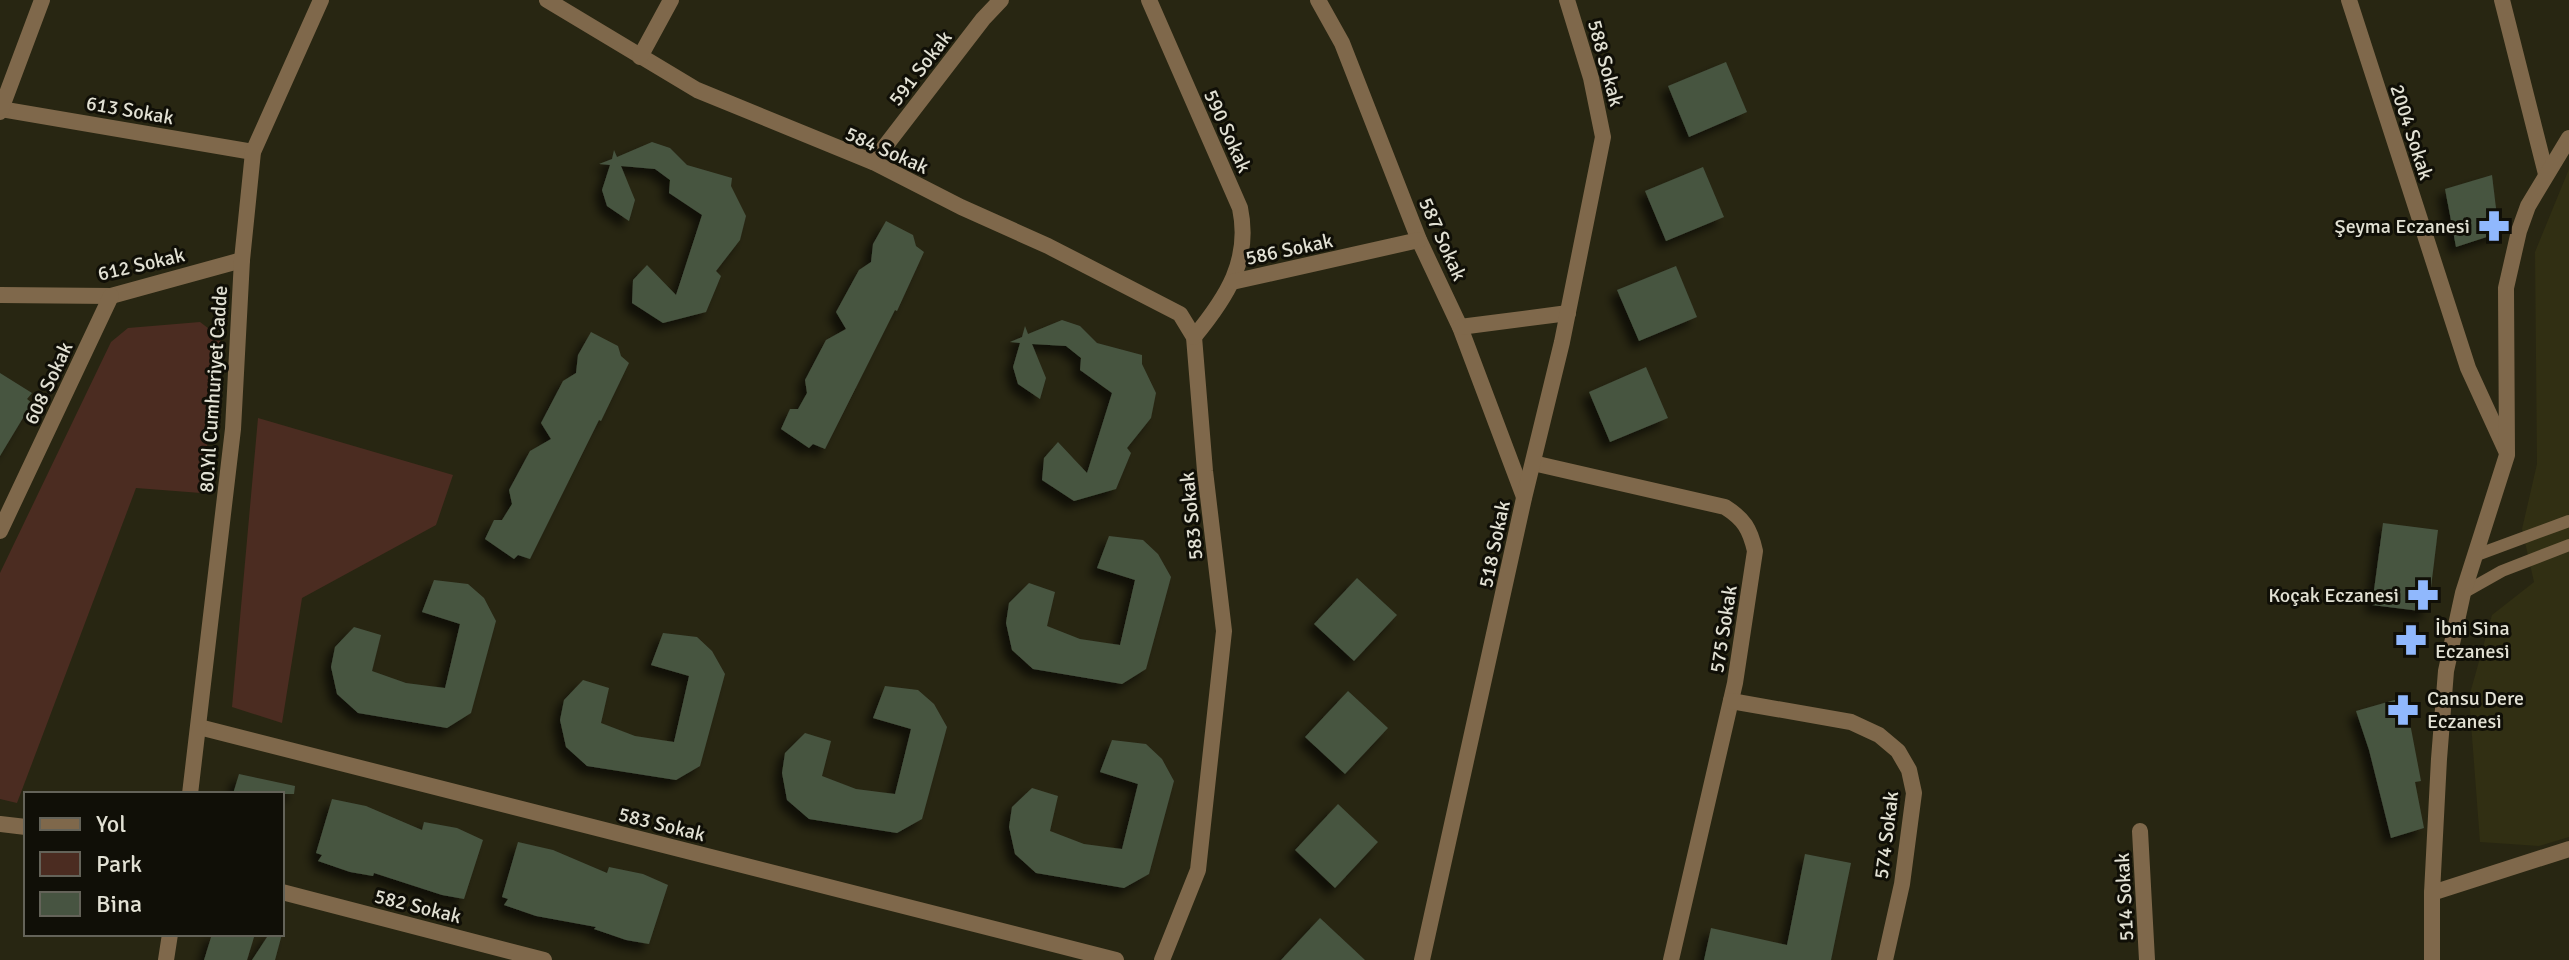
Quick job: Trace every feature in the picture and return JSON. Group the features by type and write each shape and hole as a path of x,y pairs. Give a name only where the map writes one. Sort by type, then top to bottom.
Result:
{"street":[{"path":"0,110 42,0"},
{"name":"80.Yıl Cumhuriyet Cadde","path":"190,792 233,429 242,260 253,152 321,0"},
{"name":"584 Sokak","path":"547,0 697,90 873,162 1180,314 1194,342"},
{"path":"640,57 671,0"},
{"name":"591 Sokak","path":"873,162 1001,0"},
{"name":"590 Sokak","path":"1149,0 1240,208 1244,230 1243,252 1232,282"},
{"name":"587 Sokak","path":"1318,0 1342,43 1419,240 1460,327 1524,498"},
{"name":"588 Sokak","path":"1567,0 1591,78 1603,137"},
{"name":"2004 Sokak","path":"2349,0 2468,368 2507,455"},
{"path":"2502,0 2546,174"},
{"name":"613 Sokak","path":"0,110 253,152"},
{"name":"518 Sokak","path":"1422,960 1568,313 1603,137"},
{"path":"2432,960 2432,893 2446,671 2463,593 2507,455 2506,288 2528,206 2569,138"},
{"name":"586 Sokak","path":"1194,342 1232,282 1419,240"},
{"name":"612 Sokak","path":"0,295 111,296 242,260"},
{"name":"608 Sokak","path":"0,531 111,296"},
{"path":"1460,327 1568,313"},
{"name":"583 Sokak","path":"1162,960 1198,870 1224,631 1194,342"},
{"name":"575 Sokak","path":"1533,463 1725,507 1740,516 1750,530 1755,551 1731,701 1671,960"},
{"name":"574 Sokak","path":"1731,701 1851,722 1879,735 1898,751 1909,770 1914,793 1902,884 1885,960"},
{"name":"583 Sokak","path":"199,727 1116,960"},
{"path":"0,824 24,827"},
{"name":"514 Sokak","path":"2140,831 2147,960"},
{"path":"2432,893 2569,849"},
{"name":"582 Sokak","path":"284,893 544,960"},
{"path":"166,960 170,936"}],"lane":[{"path":"2474,556 2569,521"},
{"path":"2463,593 2502,571 2569,545"}],"shaded area":[{"path":"2569,169 2569,837 2539,846 2480,842 2469,697 2492,615 2534,582 2522,529 2537,464 2535,252"}],"green space":[{"path":"200,322 221,338 201,493 136,488 17,803 0,799 0,573 111,342 128,328"},
{"path":"258,418 453,475 436,525 302,598 282,723 232,707"}],"building":[{"path":"1726,62 1747,112 1689,137 1668,86"},
{"path":"652,142 670,148 687,165 732,178 731,186 746,216 740,240 716,271 721,276 706,312 663,323 632,303 633,280 647,265 676,295 702,215 669,193 670,180 655,169 621,166 635,200 629,221 607,206 602,190 610,165 599,164 612,159 614,150 617,157"},
{"path":"1703,167 1724,217 1666,241 1645,191"},
{"path":"2492,175 2499,233 2456,247 2445,189"},
{"path":"886,221 913,235 916,246 924,252 825,449 813,444 809,448 781,429 790,409 798,409 807,393 805,380 826,340 846,329 836,312 859,270 871,262 873,244"},
{"path":"1676,266 1697,317 1639,341 1617,290"},
{"path":"1062,320 1080,326 1097,343 1142,355 1142,364 1156,393 1151,418 1127,448 1131,453 1116,489 1074,501 1042,480 1044,458 1058,442 1087,473 1112,393 1080,370 1081,358 1066,346 1032,344 1046,378 1040,399 1018,384 1013,367 1020,343 1010,342 1022,337 1025,326 1028,334"},
{"path":"591,332 618,346 621,356 629,363 530,559 518,555 514,559 485,539 494,520 502,520 512,504 509,490 530,451 551,439 541,423 563,381 576,373 578,355"},
{"path":"1646,367 1668,418 1610,442 1589,392"},
{"path":"0,373 32,393 27,399 32,403 0,456"},
{"path":"2383,523 2438,530 2428,612 2372,605"},
{"path":"1109,536 1143,540 1158,554 1171,577 1146,669 1122,684 1033,669 1012,650 1006,623 1009,603 1029,583 1055,592 1047,626 1080,639 1120,645 1135,580 1097,568"},
{"path":"1357,578 1397,615 1354,661 1314,624"},
{"path":"434,580 468,584 484,598 496,621 471,713 447,728 358,713 337,694 331,667 335,647 354,627 381,635 372,671 406,683 445,688 460,624 422,612"},
{"path":"663,633 697,637 712,651 725,674 700,766 676,780 587,766 566,747 560,720 564,700 583,680 609,688 601,723 635,736 674,742 689,676 651,665"},
{"path":"885,686 918,690 934,704 947,727 922,819 897,833 809,819 787,800 782,773 785,753 805,733 831,741 822,776 856,789 895,794 911,729 873,718"},
{"path":"1348,691 1388,728 1345,774 1305,737"},
{"path":"2405,697 2421,781 2415,782 2424,828 2391,838 2356,711"},
{"path":"1112,740 1146,744 1162,759 1174,781 1149,874 1124,888 1036,873 1015,854 1009,827 1012,807 1032,788 1058,796 1050,831 1084,844 1122,849 1138,784 1100,772"},
{"path":"239,774 295,786 294,794 234,792"},
{"path":"332,799 366,806 422,830 424,822 457,828 483,840 464,899 374,873 373,876 350,872 318,861 322,855 316,853"},
{"path":"1338,804 1378,842 1335,888 1295,850"},
{"path":"518,842 553,850 607,873 609,867 643,874 668,885 649,944 626,940 594,929 596,927 536,916 504,905 508,899 502,897"},
{"path":"1805,854 1851,863 1831,960 1704,960 1711,928 1787,945"},
{"path":"1320,918 1365,960 1281,960"},
{"path":"211,936 254,936 247,960 204,960"},
{"path":"268,936 281,936 275,960 252,960"}],"place":[{"name":"Şeyma Eczanesi","path":"2494,226"},
{"name":"Koçak Eczanesi","path":"2423,595"},
{"name":"İbni Sina Eczanesi","path":"2411,640"},
{"name":"Cansu Dere Eczanesi","path":"2403,710"}]}
